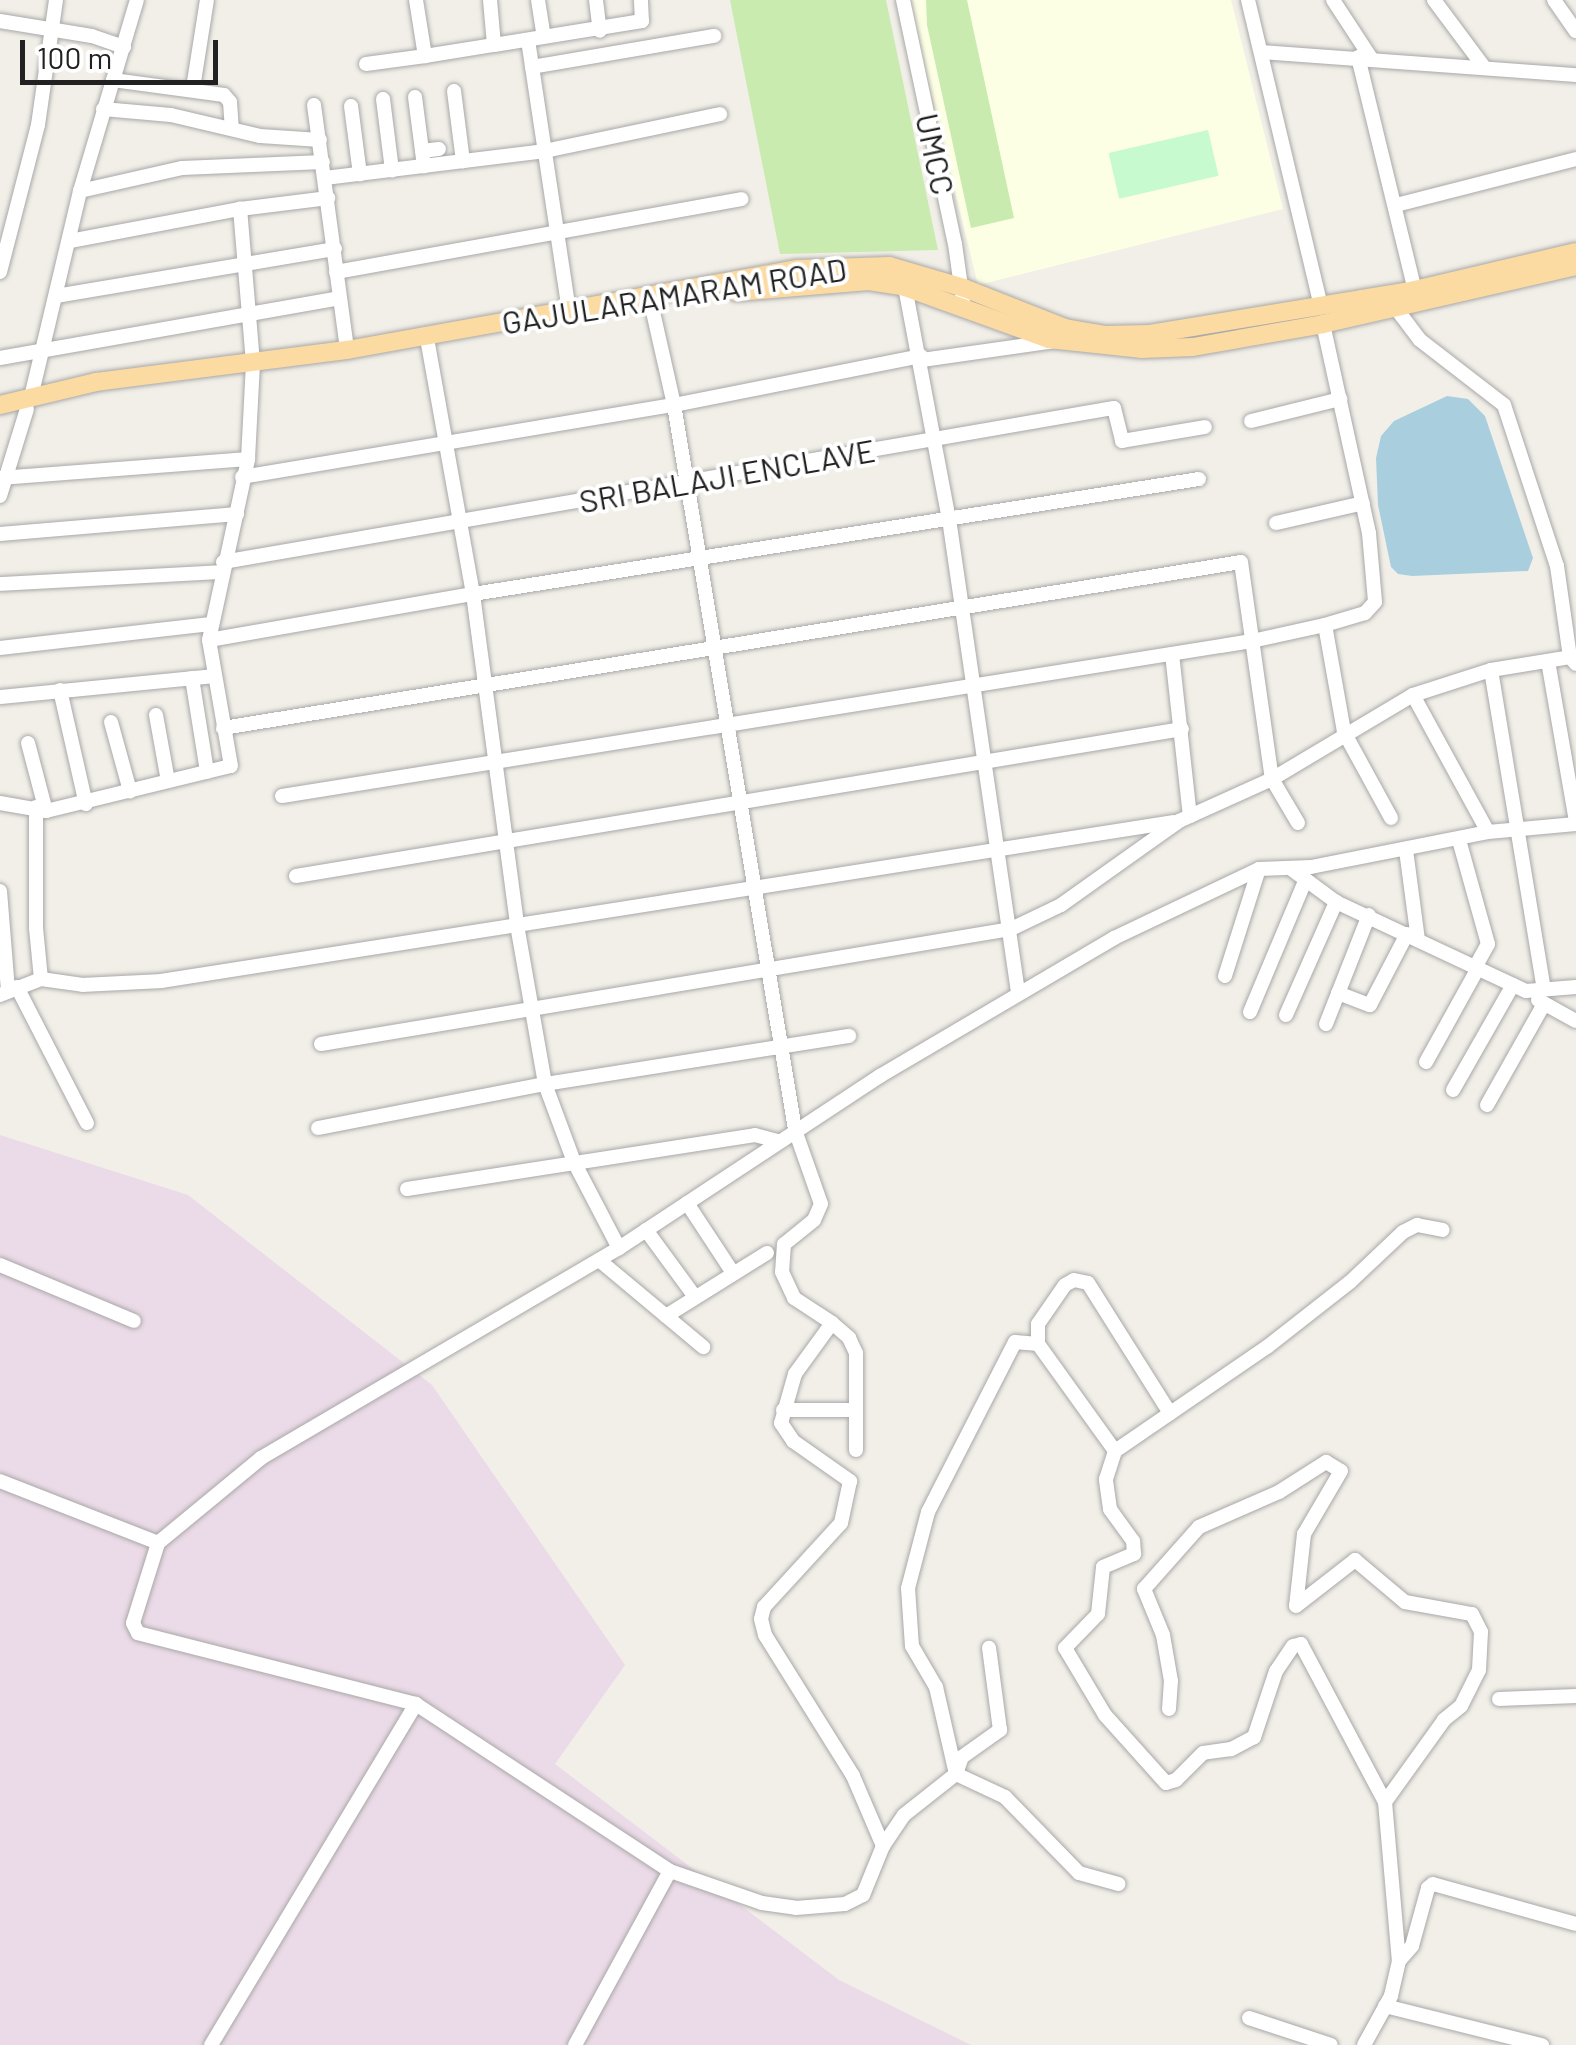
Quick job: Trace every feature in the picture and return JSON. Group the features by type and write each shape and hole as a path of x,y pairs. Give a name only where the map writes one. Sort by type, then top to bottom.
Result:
{"main road":[{"name":"GAJULARAMARAM ROAD","path":"0,405 252,368 569,311 804,283 869,281 904,287 1056,341 1101,348 1193,347 1576,252"},
{"name":"GAJULARAMARAM ROAD","path":"252,368 428,344 850,264 889,266 964,288 1034,319 1104,335 1396,307 1576,266"},
{"name":"GAJULARAMARAM ROAD","path":"0,417 29,403"}],"street":[{"path":"0,272 38,125 56,0"},
{"path":"0,496 2,478 43,350 80,191 138,0"},
{"path":"193,88 206,0"},
{"path":"416,0 424,56"},
{"path":"490,0 494,44"},
{"path":"538,0 532,67 569,311"},
{"path":"596,0 600,30"},
{"path":"366,64 642,22 641,0"},
{"name":"UMCC","path":"904,0 964,288 964,308"},
{"path":"282,796 1252,641 1365,613 1375,602 1363,503 1248,0"},
{"path":"1333,0 1364,58 1414,290"},
{"path":"1434,0 1484,68"},
{"path":"1554,0 1574,21"},
{"path":"0,21 124,46"},
{"path":"532,67 714,36"},
{"path":"1261,52 1576,76"},
{"path":"112,80 224,95 230,102 232,129"},
{"path":"454,90 463,161"},
{"path":"415,97 431,156"},
{"path":"372,167 383,99"},
{"path":"314,105 347,350"},
{"path":"350,106 372,167"},
{"path":"103,109 171,114 260,136 320,140"},
{"path":"325,178 431,156 463,161 545,151 720,114"},
{"path":"1396,205 1576,159"},
{"path":"80,191 182,168 323,162"},
{"path":"70,240 240,208 328,198"},
{"path":"336,272 742,199"},
{"path":"0,802 41,809 86,804 231,766 208,640 248,459 252,368 240,208"},
{"path":"56,296 334,250"},
{"path":"904,287 922,358 949,519 1018,993"},
{"path":"0,358 340,298"},
{"path":"651,300 674,405 795,1130 822,1211 784,1244 782,1272 794,1298 849,1338 856,1353 856,1450"},
{"path":"322,1044 1011,930 1061,905 1184,819 1272,779 1344,732 1413,696 1491,670 1573,661 1557,566 1504,405 1420,340 1396,307"},
{"path":"242,478 674,405 922,358 1056,341"},
{"path":"428,344 473,594 499,762 517,925 545,1084 574,1162 618,1248"},
{"path":"1252,421 1340,399"},
{"name":"SRI BALAJI ENCLAVE","path":"0,584 222,567 460,521 1114,408 1122,441 1205,427"},
{"path":"2,478 248,459"},
{"path":"208,640 1199,479"},
{"path":"1276,523 1363,503"},
{"path":"0,534 236,514"},
{"path":"223,728 1241,562 1272,779 1298,823"},
{"path":"0,648 211,624"},
{"path":"1325,624 1344,732 1392,818"},
{"path":"1172,654 1182,729 1184,819"},
{"path":"989,1648 1000,1730 962,1757 956,1774 920,1799 884,1846 863,1895 845,1904 796,1908 762,1902 670,1871 416,1704 138,1633 133,1623 158,1544 261,1458 599,1260 795,1130 1114,938 1259,870 1406,850 1488,832 1518,832 1576,822 1548,661"},
{"path":"1487,1105 1544,997 1491,670"},
{"path":"0,696 214,676"},
{"path":"192,678 207,772"},
{"path":"60,690 86,804"},
{"path":"1413,696 1488,832"},
{"path":"156,714 168,782"},
{"path":"111,722 130,791"},
{"path":"296,876 1182,729"},
{"path":"28,743 41,809 36,928 41,979"},
{"path":"8,991 41,979 83,985 160,980 1184,819"},
{"path":"1426,1062 1488,944 1459,840"},
{"path":"1338,993 1370,1005 1412,937 1406,850"},
{"path":"1289,867 1336,902 1544,997 1576,1022"},
{"path":"1225,976 1259,870"},
{"path":"1250,1012 1306,881"},
{"path":"0,892 8,991 87,1123"},
{"path":"1286,1015 1336,902"},
{"path":"1326,1024 1369,916"},
{"path":"1544,997 1576,987"},
{"path":"1453,1090 1520,988"},
{"path":"318,1128 545,1084 783,1050 849,1036"},
{"path":"407,1189 756,1135 778,1141"},
{"path":"686,1203 733,1274"},
{"path":"1364,2045 1385,2006 1399,1961 1385,1802 1307,1647 1294,1646 1276,1670 1254,1737 1230,1750 1202,1753 1176,1780 1166,1784 1105,1714 1065,1648 1098,1614 1103,1567 1134,1554 1133,1541 1110,1509 1106,1479 1115,1451 1267,1347 1403,1232 1417,1225 1443,1230"},
{"path":"646,1230 694,1298"},
{"path":"666,1316 767,1253"},
{"path":"599,1260 703,1346"},
{"path":"0,1265 134,1320"},
{"path":"1115,1451 1038,1344 1038,1324 1066,1285 1074,1280 1088,1283 1170,1414"},
{"path":"832,1323 795,1374 783,1410 784,1432 846,1475 850,1487 841,1524 764,1607 761,1619 765,1635 853,1776 884,1846"},
{"path":"956,1774 936,1687 912,1646 908,1588 928,1512 980,1406 1015,1342 1038,1344"},
{"path":"783,1410 856,1410"},
{"path":"1169,1709 1171,1681 1163,1635 1144,1589 1199,1527 1278,1492 1326,1462 1342,1471 1304,1534 1296,1606 1354,1560 1405,1602 1472,1614 1481,1632 1479,1670 1462,1706 1444,1720 1385,1802"},
{"path":"0,1480 158,1544"},
{"path":"1499,1698 1576,1696"},
{"path":"211,2045 416,1704"},
{"path":"956,1774 1005,1797 1079,1873 1119,1884"},
{"path":"575,2045 670,1871"},
{"path":"1399,1961 1412,1946 1428,1888 1433,1884 1576,1924"},
{"path":"1385,2006 1542,2045"},
{"path":"1250,2018 1331,2045"}],"shaded area":[{"path":"908,0 1231,0 1283,209 978,285"},
{"path":"0,1135 188,1195 432,1385 625,1665 555,1764 839,1980 971,2045 0,2045"}],"green space":[{"path":"730,0 886,0 938,250 780,254"},
{"path":"926,0 967,0 1014,218 971,228 927,25"},
{"path":"1208,130 1219,176 1119,199 1109,153"}],"water":[{"path":"1447,396 1468,399 1485,416 1533,558 1528,571 1412,576 1398,574 1391,567 1378,505 1376,458 1381,436 1394,421"}]}
